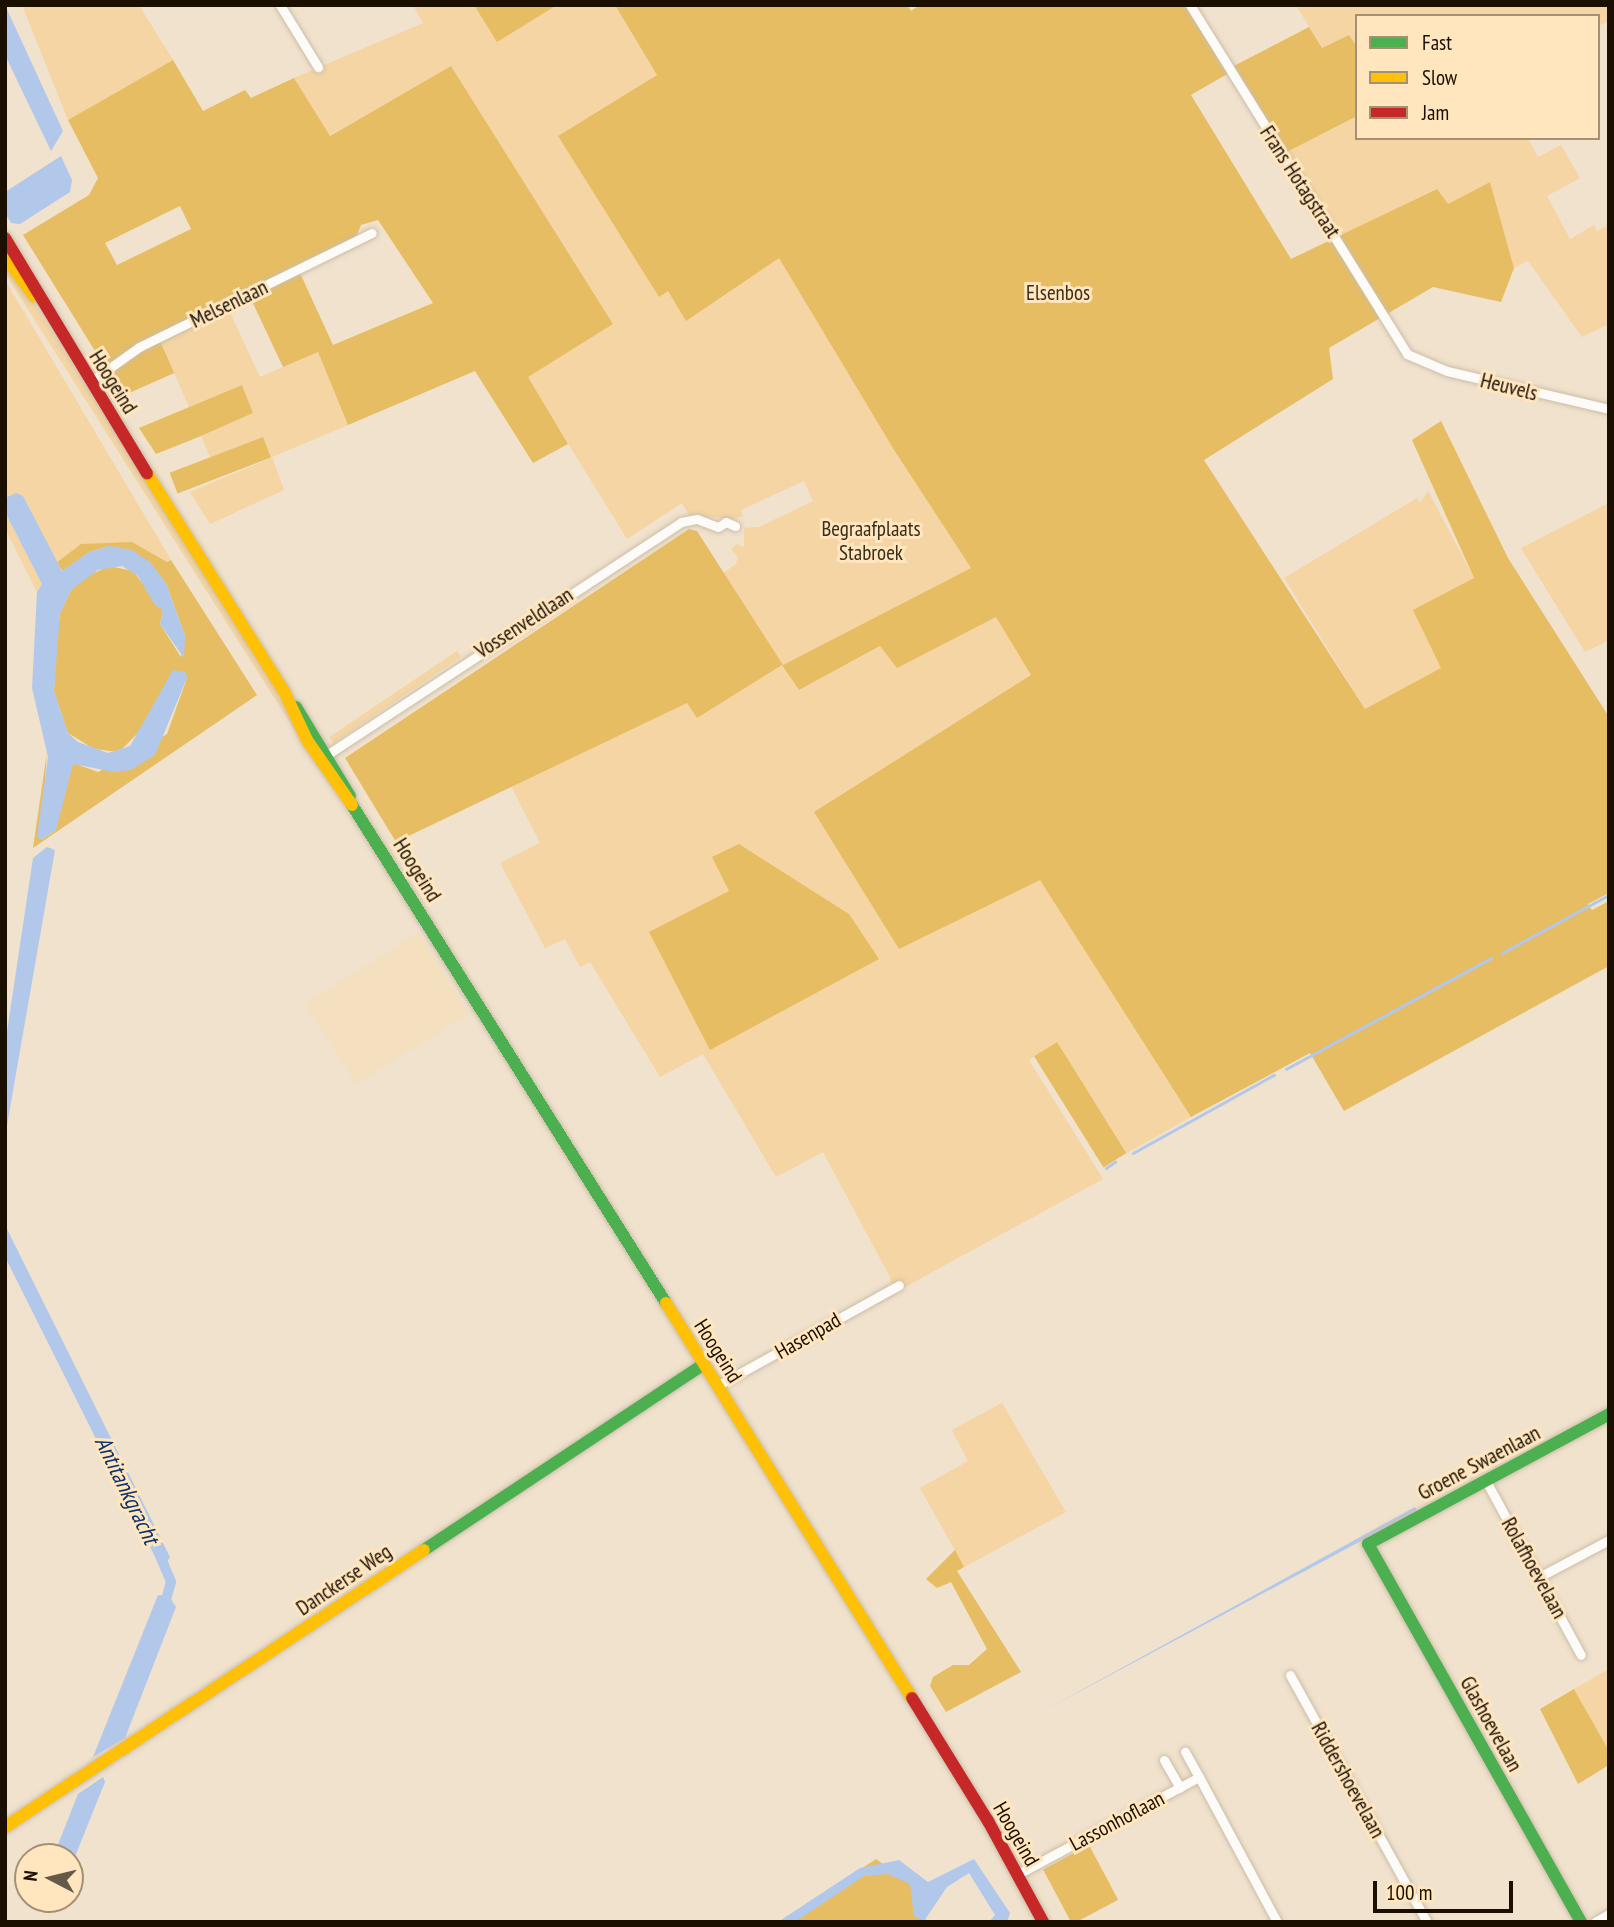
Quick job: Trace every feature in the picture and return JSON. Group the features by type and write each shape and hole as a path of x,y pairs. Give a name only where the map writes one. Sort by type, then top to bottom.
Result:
{"main road":[{"name":"Hoogeind","path":"5,238 8,254 704,1364 1018,1874 1044,1922"},
{"name":"Danckerse Weg","path":"5,1827 704,1364"},
{"name":"Groene Swaenlaan","path":"1368,1544 1609,1414"},
{"name":"Glashoevelaan","path":"1368,1544 1581,1922"}],"street":[{"path":"280,5 318,67"},
{"name":"Frans Hotagstraat","path":"1190,5 1308,201 1321,214 1411,357"},
{"name":"Melsenlaan","path":"90,382 139,347 372,233"},
{"name":"Heuvels","path":"1411,357 1529,393 1609,409"},
{"name":"Vossenveldlaan","path":"324,757 681,522 696,519 718,527 726,522 735,526"},
{"name":"Hasenpad","path":"717,1386 899,1285"},
{"name":"Rolafhoevelaan","path":"1486,1481 1581,1655"},
{"path":"1539,1577 1609,1540"},
{"name":"Riddershoevelaan","path":"1290,1675 1427,1922"},
{"path":"1185,1752 1277,1922"},
{"name":"Lassonhoflaan","path":"1164,1760 1180,1788"},
{"name":"Lassonhoflaan","path":"1018,1874 1199,1777"},
{"path":"1595,1922 1609,1914"}],"shaded area":[{"path":"418,933 468,1014 356,1084 305,1003"}],"green space":[{"path":"22,5 139,5 173,60 68,120"},
{"name":"Begraafplaats Stabroek","path":"413,5 474,5 497,41 557,5 615,5 657,75 558,136 658,295 668,291 687,320 779,257 894,450 971,568 783,665 799,690 881,646 897,667 996,616 1031,675 815,812 899,948 1040,879 1191,1117 1127,1153 1056,1042 1029,1060 1103,1179 892,1294 890,1277 823,1152 776,1177 703,1054 660,1077 590,962 580,967 565,939 545,948 500,863 540,843 511,786 687,703 697,718 782,665 723,573 736,564 738,557 731,549 737,544 744,547 744,528 759,527 813,501 804,481 741,510 743,516 735,519 689,515 682,503 627,539 527,377 613,324 451,66 329,136 294,78 423,23"},
{"path":"474,5 557,5 497,42"},
{"name":"Elsenbos","path":"615,5 907,5 911,11 920,5 1186,5 1226,70 1309,27 1322,48 1349,35 1355,44 1355,117 1285,153 1234,70 1191,95 1291,259 1437,189 1448,204 1490,182 1514,268 1501,302 1433,287 1329,348 1333,379 1204,460 1365,709 1441,668 1413,610 1474,578 1412,440 1441,421 1508,558 1609,717 1609,893 1588,904 1592,910 1609,901 1609,966 1344,1111 1310,1053 1191,1117 1040,880 899,949 814,812 1031,675 996,617 897,668 880,646 799,690 782,665 697,718 687,703 396,842 345,758 689,529 697,531 783,665 971,568 894,450 779,258 686,321 668,291 659,297 558,136 657,75"},
{"path":"1296,5 1609,5 1609,21 1600,25 1600,14 1355,14 1355,44 1349,35 1322,48"},
{"path":"173,60 203,111 245,90 251,98 294,78 330,136 451,66 613,324 528,377 568,444 533,463 475,371 348,425 318,352 283,367 250,297 300,273 333,345 433,303 378,220 361,225 356,237 105,367 23,235 89,195 98,178 68,120","holes":["180,206 191,229 117,265 105,243"]},
{"path":"1355,117 1355,140 1529,140 1538,157 1561,145 1580,178 1547,196 1570,239 1594,225 1597,231 1609,225 1609,324 1582,337 1528,261 1514,268 1490,182 1448,204 1436,189 1340,237 1285,153"},
{"path":"5,266 35,305 292,716 301,740 5,273"},
{"path":"5,280 171,560 167,562 81,544 56,563 23,496 5,498"},
{"path":"228,308 260,377 318,352 348,425 272,457 284,490 210,524 190,492 271,458 263,437 211,459 201,436 253,413 242,385 189,407 160,341"},
{"path":"160,341 174,373 114,400 100,368"},
{"path":"242,385 253,413 201,436 156,454 139,428"},
{"path":"263,437 271,458 178,493 170,473"},
{"path":"1428,491 1474,578 1442,668 1365,709 1284,578 1417,498 1420,503"},
{"path":"1609,503 1609,640 1585,652 1521,548"},
{"path":"5,512 42,584 37,592 5,528"},
{"path":"132,542 167,562 171,560 257,695 33,848 47,752 41,840 55,831 73,763 98,772 167,734 187,678 168,680 140,731 119,752 94,749 68,733 54,691 57,638 60,614 71,590 83,578 109,566 133,571 163,610 160,624 181,657 185,636 166,583 110,546 89,552 63,571 56,563 81,544"},
{"path":"457,651 461,657 333,743 329,737"},
{"path":"739,844 849,914 879,959 710,1050 649,932 729,891 712,857"},
{"path":"1057,1042 1126,1153 1104,1167 1034,1056"},
{"path":"1002,1403 1066,1512 964,1567 920,1488 968,1461 952,1430"},
{"path":"955,1550 964,1567 957,1571 1021,1672 946,1712 930,1686 933,1677 953,1665 969,1665 987,1649 951,1582 937,1588 926,1579"},
{"path":"1609,1669 1609,1751 1574,1689"},
{"path":"1574,1689 1609,1751 1609,1765 1578,1784 1540,1709"},
{"path":"1089,1845 1118,1900 1076,1922 1071,1922 1043,1869"},
{"path":"876,1859 893,1871 921,1881 926,1922 781,1922"}],"water":[{"path":"5,5 63,131 51,151 5,55"},
{"path":"61,156 72,180 70,192 20,224 11,223 5,213 5,192"},
{"path":"16,493 23,496 62,571 89,552 110,546 132,550 150,562 166,583 185,636 184,658 160,624 163,610 155,605 138,576 122,566 98,570 71,590 60,614 54,691 68,733 78,742 108,753 130,746 173,670 186,672 187,678 155,755 131,770 114,772 73,764 56,830 41,840 37,837 48,757 32,688 37,592 42,584 5,512 5,498"},
{"path":"47,847 55,850 5,1137 5,1045 33,858"},
{"path":"5,1225 170,1557 162,1571 5,1257"},
{"path":"1415,1507 1417,1511 1045,1710"},
{"path":"158,1595 169,1596 176,1607 125,1738 93,1757"},
{"path":"103,1777 105,1782 80,1843 59,1843 78,1794"},
{"path":"974,1859 1010,1913 1007,1922 989,1922 995,1915 969,1873 947,1887 924,1921 914,1916 910,1884 888,1874 864,1876 795,1922 778,1922 860,1868 899,1860 928,1882"}],"waterway":[{"path":"1502,953 1609,895"},
{"path":"1286,1069 1491,958"},
{"path":"1133,1153 1274,1075"},
{"path":"1106,1168 1115,1162"},
{"name":"Antitankgracht","path":"161,1558 171,1582 164,1606"}],"traffic: fast":[{"path":"296,707 350,796"},
{"path":"352,805 666,1303"},
{"path":"424,1550 704,1364"},
{"path":"1581,1922 1368,1544 1609,1414"}],"traffic: slow":[{"path":"5,257 34,296"},
{"path":"147,473 285,693 307,740 352,805"},
{"path":"666,1303 912,1698"},
{"path":"5,1827 424,1550"}],"traffic: jam":[{"path":"5,238 147,473"},
{"path":"912,1698 988,1821 1043,1922"}]}
